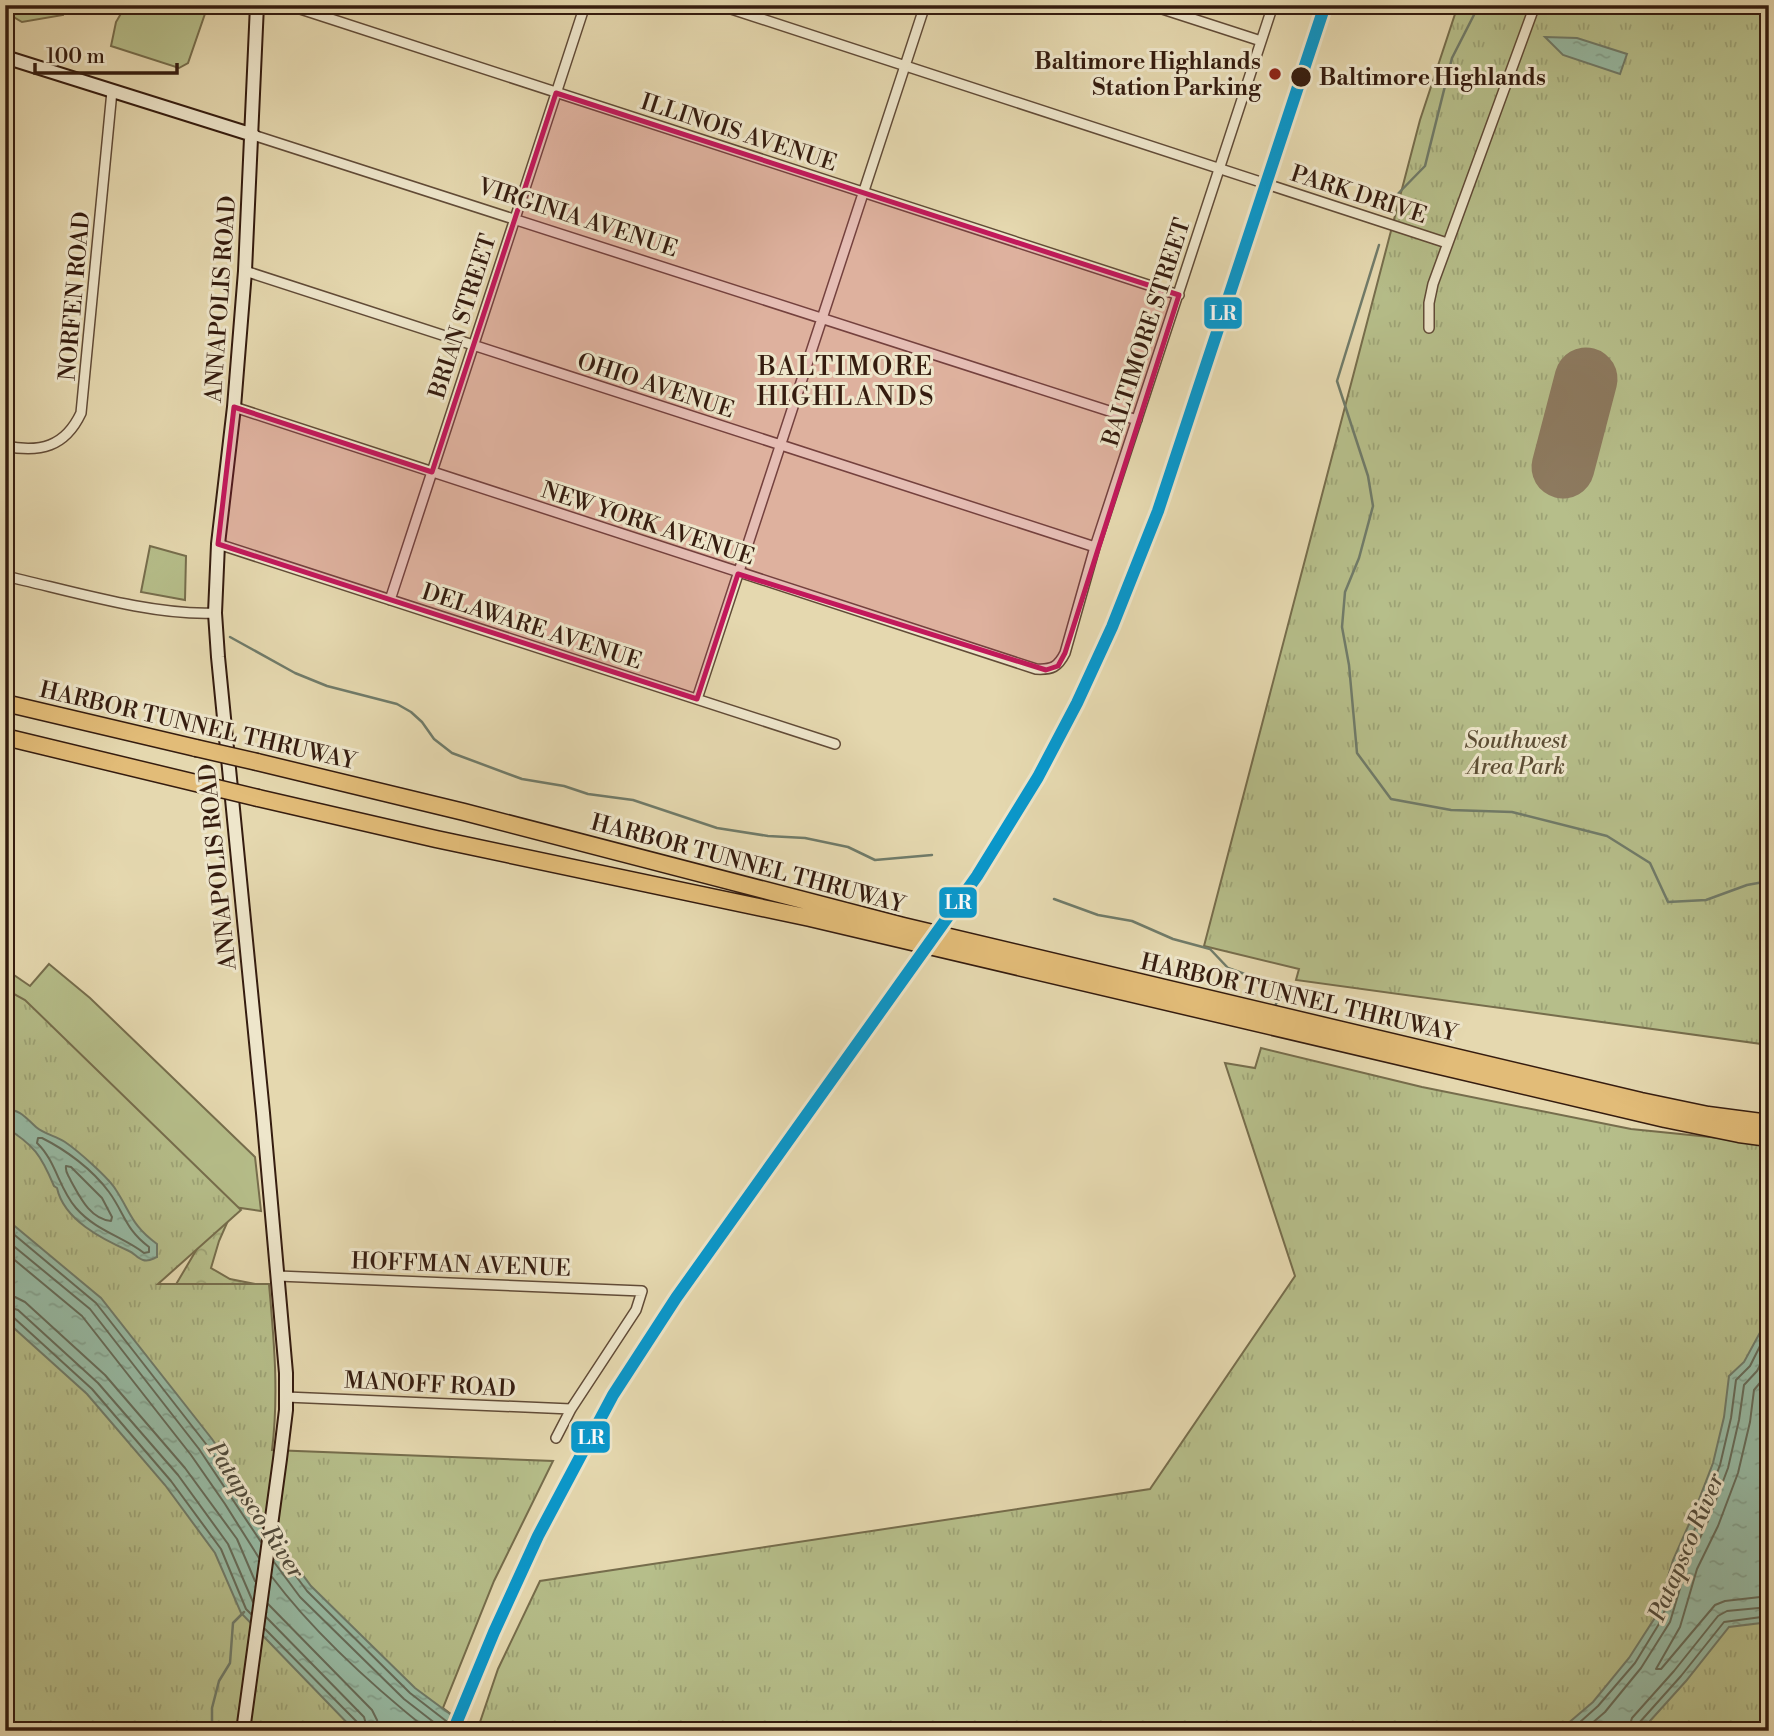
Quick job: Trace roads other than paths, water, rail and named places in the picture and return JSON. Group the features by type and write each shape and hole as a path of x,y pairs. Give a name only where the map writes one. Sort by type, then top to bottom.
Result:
{"highway":[{"name":"HARBOR TUNNEL THRUWAY","path":"5,703 464,812 899,932"},
{"name":"HARBOR TUNNEL THRUWAY","path":"5,737 436,839 899,932 1665,1119 1769,1138"},
{"name":"HARBOR TUNNEL THRUWAY","path":"1193,1002 1708,1115 1769,1123"}],"main road":[{"name":"ANNAPOLIS ROAD","path":"243,1731 286,1397 278,1276 215,613 218,544 245,271 257,5"},
{"name":"VIRGINIA AVENUE","path":"5,57 253,135"}],"street":[{"name":"ILLINOIS AVENUE","path":"288,5 1178,295"},
{"name":"BRIAN STREET","path":"390,600 585,5"},
{"name":"PARK DRIVE","path":"719,5 1447,243"},
{"path":"697,699 925,5"},
{"path":"1150,5 1261,41"},
{"name":"BALTIMORE STREET","path":"1052,669 1058,666 1065,653 1095,547 1273,5"},
{"name":"PARK DRIVE","path":"1429,328 1429,303 1447,243 1535,5"},
{"name":"NORFEN ROAD","path":"5,446 31,449 57,442 68,435 81,413 112,91"},
{"name":"VIRGINIA AVENUE","path":"253,135 1137,420"},
{"name":"OHIO AVENUE","path":"245,271 1095,547"},
{"name":"NEW YORK AVENUE","path":"233,407 738,574 1036,669 1052,669"},
{"name":"DELAWARE AVENUE","path":"218,544 835,744"},
{"path":"5,576 165,610 194,614 215,613"},
{"name":"HOFFMAN AVENUE","path":"278,1276 642,1291 636,1310 571,1409"},
{"name":"MANOFF ROAD","path":"286,1397 571,1409"},
{"path":"556,1438 571,1409"}],"water":[{"path":"1545,37 1577,38 1627,54 1620,74 1563,55"},
{"path":"5,1109 19,1112 39,1129 65,1142 100,1172 116,1190 137,1225 157,1244 157,1257 145,1261 107,1241 76,1219 67,1210 36,1152 5,1127"},
{"name":"Patapsco River","path":"5,1218 101,1298 212,1439 311,1586 415,1688 473,1731 355,1731 241,1613 215,1553 165,1485 87,1394 5,1320"},
{"name":"Patapsco River","path":"1769,1316 1769,1622 1729,1627 1641,1731 1559,1731 1593,1702 1629,1658 1656,1616 1673,1560 1713,1463 1724,1417 1729,1376 1744,1362"}],"waterway":[{"path":"1387,205 1425,166 1452,58 1479,5"},
{"path":"1379,245 1337,381 1368,476 1373,506 1359,558 1345,592 1342,627 1349,665 1357,753 1391,799 1451,810 1512,812 1607,836 1650,863 1668,902 1706,900 1747,885 1769,881"},
{"path":"230,637 295,673 327,686 397,704 411,712 434,739 452,753 522,779 564,786 588,794 633,800 717,828 768,836 805,838 848,847 875,860 932,855"},
{"path":"1054,899 1098,915 1132,921 1173,939 1210,949 1228,968 1270,983 1284,992 1284,996 1279,998 1274,1008"},
{"path":"207,1731 212,1725 212,1708 219,1681 230,1663 233,1623 244,1612"}],"place":[{"name":"Baltimore Highlands Station Parking","path":"1275,74"},
{"name":"Baltimore Highlands","path":"1301,77"}],"district":[{"name":"BALTIMORE HIGHLANDS","path":"846,381"}],"park label":[{"name":"Southwest Area Park","path":"1516,753"}]}
